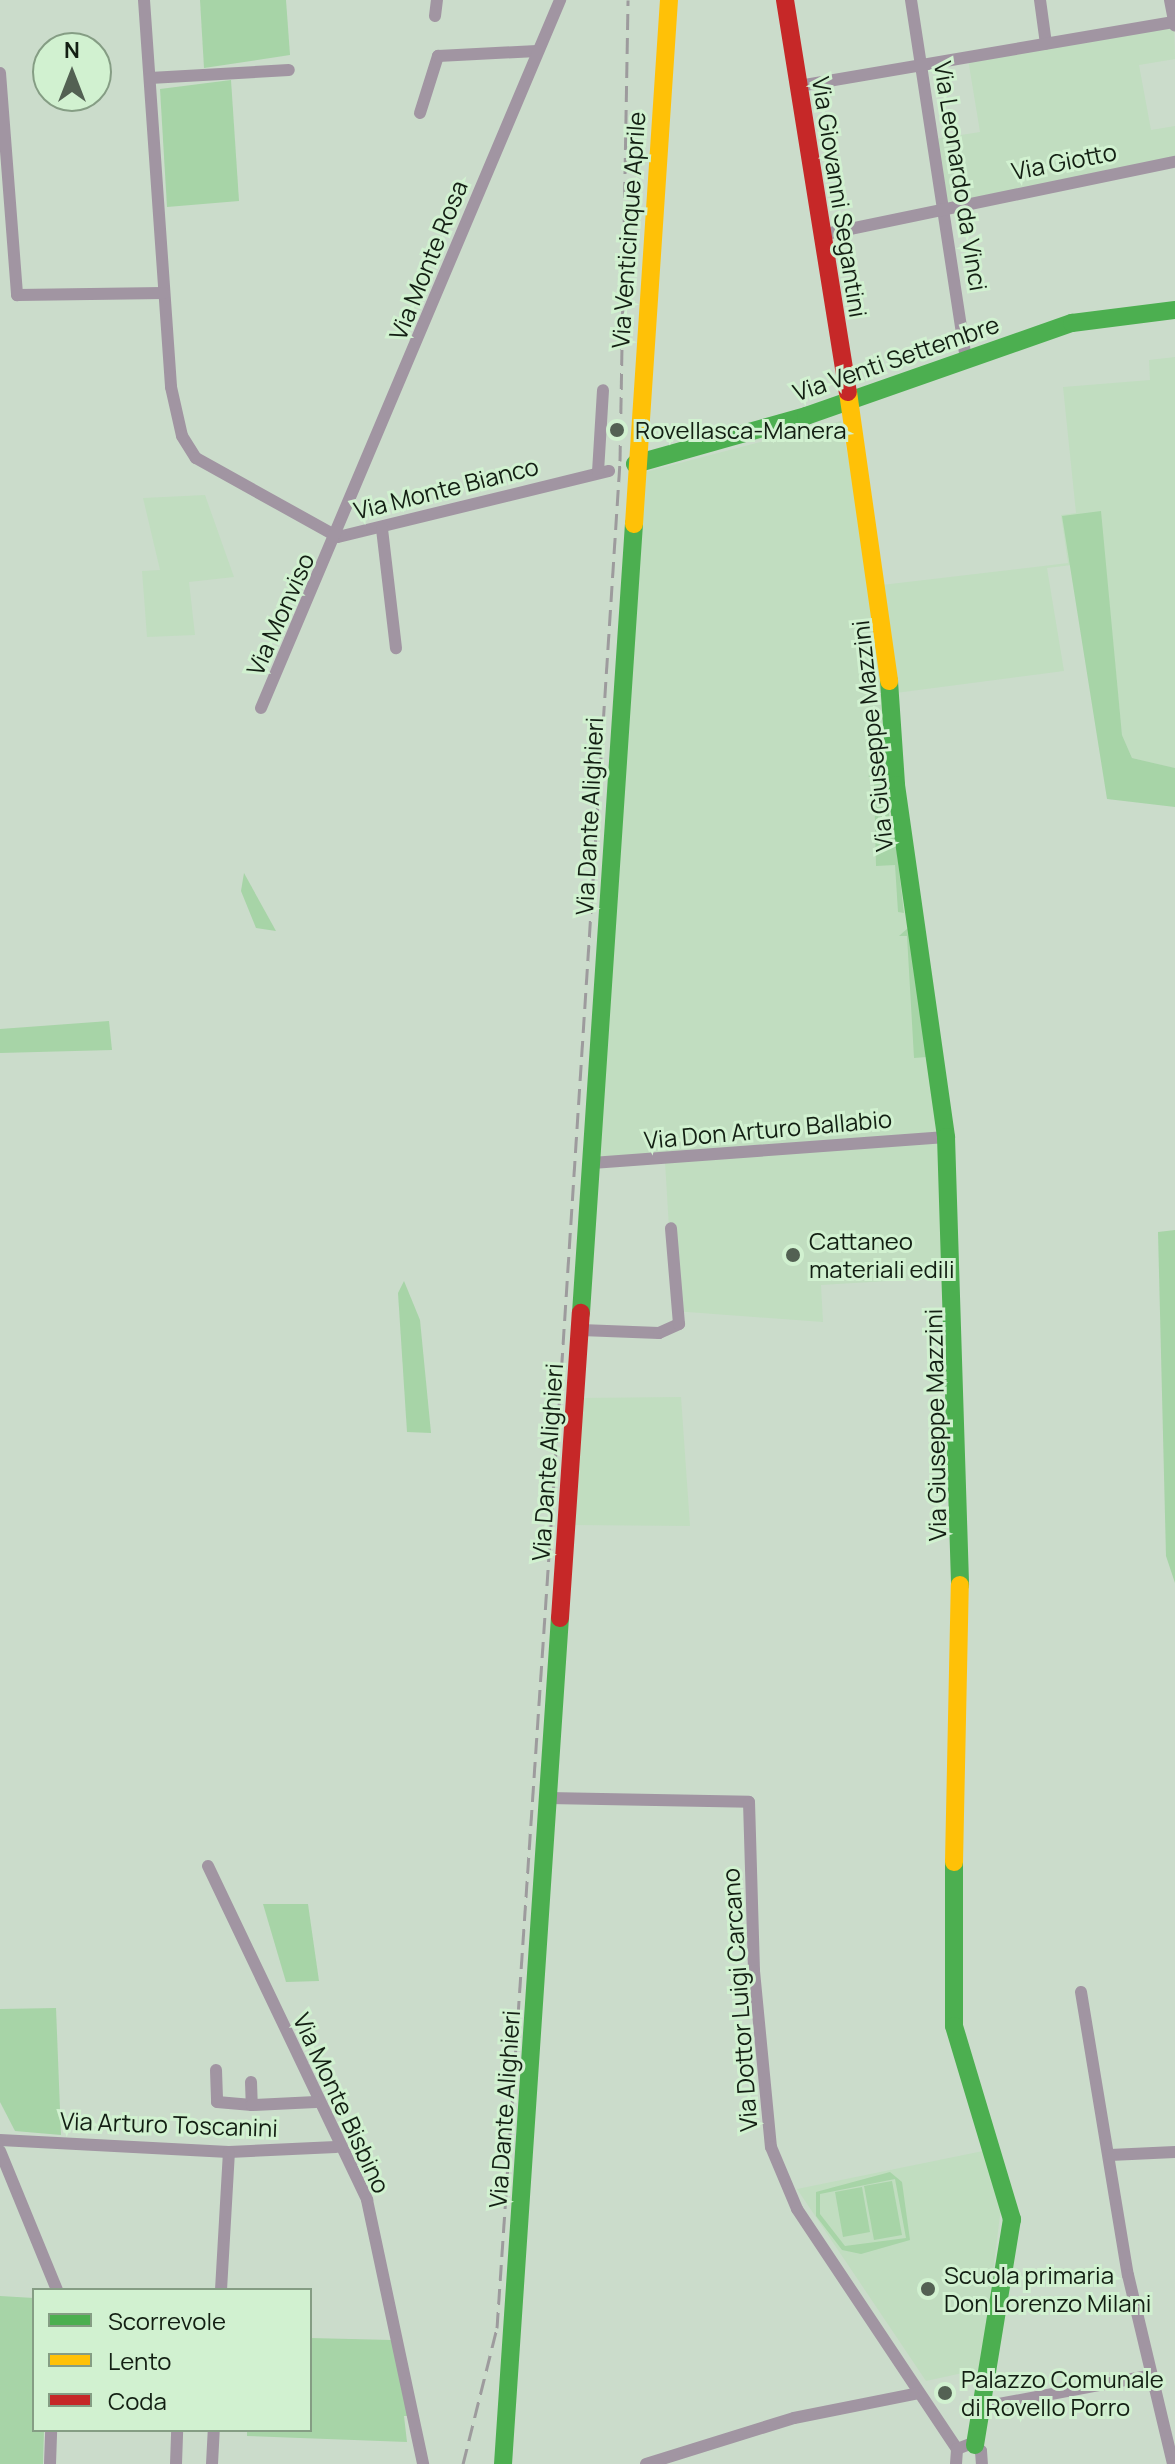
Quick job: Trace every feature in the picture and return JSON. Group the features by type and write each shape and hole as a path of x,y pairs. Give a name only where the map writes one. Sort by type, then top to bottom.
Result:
{"street":[{"name":"Via Monte Bianco","path":"144,0 174,406 189,450 338,537 382,529 604,472 603,390"},
{"path":"435,16 437,0"},
{"name":"Via Monte Rosa","path":"338,537 560,0"},
{"name":"Via Venticinque Aprile","path":"635,464 669,0"},
{"name":"Via Giovanni Segantini","path":"785,0 848,401"},
{"name":"Via Leonardo da Vinci","path":"911,0 966,358"},
{"path":"1040,0 1046,44"},
{"path":"799,86 1175,24 1170,0"},
{"path":"420,113 438,56 537,51"},
{"path":"150,78 289,70"},
{"path":"0,73 17,295 164,293"},
{"name":"Via Giotto","path":"821,235 944,207 1175,162"},
{"name":"Via Venti Settembre","path":"635,464 848,401 1072,323 1175,310"},
{"name":"Via Giuseppe Mazzini","path":"848,401 884,614 896,785 946,1137 962,1487 951,1989 954,2026 1012,2219 983,2407 966,2447"},
{"name":"Via Dante Alighieri","path":"503,2464 581,1330 635,464"},
{"path":"382,529 396,648"},
{"name":"Via Monviso","path":"261,708 338,537"},
{"name":"Via Don Arturo Ballabio","path":"592,1163 946,1137"},
{"path":"581,1330 659,1333 679,1324 671,1228"},
{"name":"Via Dottor Luigi Carcano","path":"548,1798 749,1802 754,1971 771,2147 797,2209 919,2393 982,2464"},
{"name":"Via Monte Bisbino","path":"208,1866 336,2147 367,2200 423,2464"},
{"path":"1081,1992 1152,2375 1173,2464"},
{"path":"216,2070 217,2102 252,2105 316,2102"},
{"path":"251,2082 252,2105"},
{"name":"Via Arturo Toscanini","path":"0,2140 229,2152 336,2147"},
{"path":"0,2151 56,2288"},
{"path":"221,2288 229,2152"},
{"path":"1110,2155 1175,2152"},
{"path":"983,2407 1152,2375"},
{"path":"646,2464 794,2418 919,2393"},
{"path":"50,2464 51,2432"},
{"path":"176,2464 177,2432"},
{"path":"212,2464 214,2432"},
{"path":"956,2464 966,2447"}],"shaded area":[{"path":"200,0 286,0 290,55 204,68"},
{"path":"1174,24 1175,59 1139,65 1151,130 1175,126 1175,161 945,206 935,139 980,132 968,59"},
{"path":"231,80 239,201 167,207 160,89"},
{"path":"1175,357 1175,768 1132,758 1122,735 1105,561 1047,568 1064,671 888,694 953,1277 821,1285 823,1322 674,1311 665,1162 594,1165 634,475 841,421 873,586 1068,563 1061,515 1076,513 1063,387 1150,380 1149,360"},
{"path":"205,495 234,577 189,582 195,635 147,637 142,571 160,570 143,498"},
{"path":"1101,511 1122,735 1132,758 1175,768 1175,807 1107,799 1062,516"},
{"path":"879,771 896,845 904,913 898,912 895,865 876,866 874,780 868,776"},
{"path":"244,873 276,931 256,928 241,891"},
{"path":"908,928 927,1057 914,1058 907,936 899,936"},
{"path":"109,1021 112,1050 0,1053 0,1029"},
{"path":"1175,1230 1175,1583 1166,1556 1158,1232"},
{"path":"404,1281 420,1320 431,1433 407,1432 398,1293"},
{"path":"681,1397 690,1526 568,1525 577,1398"},
{"path":"263,1904 308,1904 319,1981 286,1982"},
{"path":"56,2008 61,2135 15,2131 0,2102 0,2009"},
{"name":"Scuola primaria Don Lorenzo Milani","path":"983,2151 1001,2207 981,2369 926,2381 797,2189"},
{"path":"890,2172 902,2182 910,2240 861,2254 842,2250 816,2216 816,2192","holes":["895,2179 906,2238 845,2246 820,2214 820,2194"]},
{"path":"892,2181 902,2235 874,2240 864,2186"},
{"path":"862,2187 870,2232 843,2237 835,2192"},
{"path":"0,2296 32,2298 32,2432 44,2432 43,2464 0,2464"},
{"path":"312,2338 392,2340 411,2416 404,2416 407,2442 247,2436 247,2432 312,2432"}],"railway":[{"path":"463,2464 497,2328 560,1392 620,461 628,0"}],"traffic: fast":[{"path":"635,464 806,416 1072,323 1175,310"},
{"path":"581,1313 634,524"},
{"path":"889,681 896,785 946,1137 960,1585"},
{"path":"503,2464 560,1618"},
{"path":"954,1862 954,2026 1012,2219 975,2445"}],"traffic: slow":[{"path":"634,524 669,0"},
{"path":"848,392 889,681"},
{"path":"954,1862 960,1585"}],"traffic: jam":[{"path":"785,0 848,392"},
{"path":"560,1618 581,1313"}],"place":[{"name":"Rovellasca-Manera","path":"617,430"},
{"name":"Cattaneo materiali edili","path":"793,1255"},
{"name":"Scuola primaria Don Lorenzo Milani","path":"928,2289"},
{"name":"Palazzo Comunale di Rovello Porro","path":"945,2393"}]}
